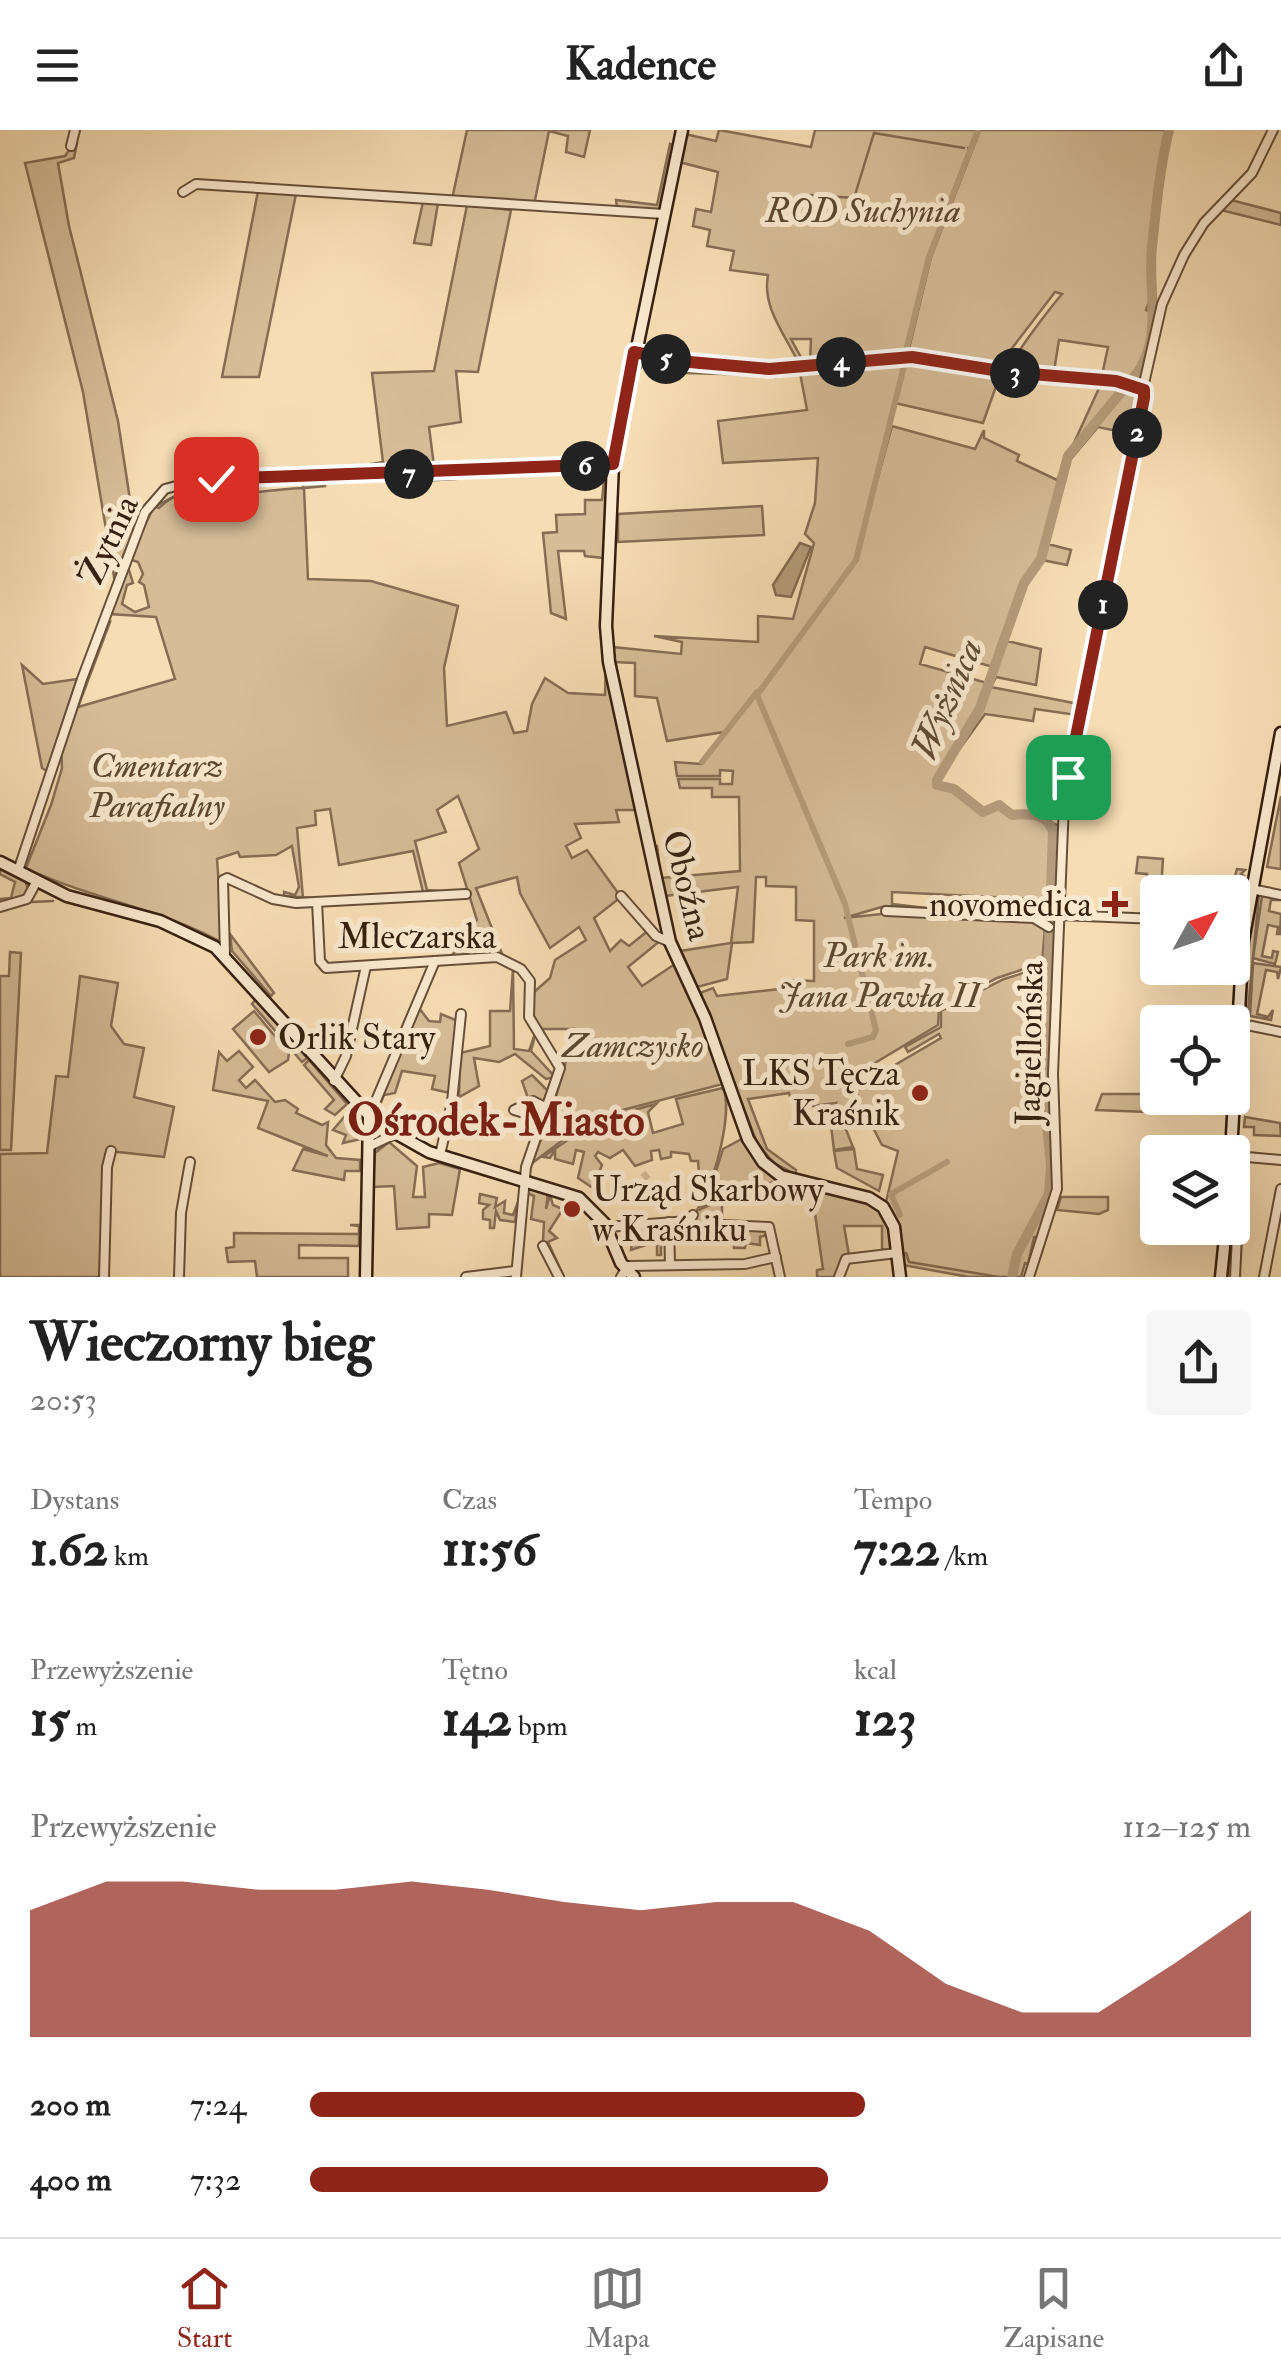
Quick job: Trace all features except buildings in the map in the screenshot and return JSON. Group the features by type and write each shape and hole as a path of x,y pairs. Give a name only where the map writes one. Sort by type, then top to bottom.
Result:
{"street":[{"path":"72,146 74,130"},
{"name":"Oboźna","path":"682,130 613,464 606,644 670,942 705,1018 757,1154 788,1179 879,1204 892,1221 900,1277"},
{"name":"Jagiellońska","path":"1029,1277 1057,1189 1054,927 1059,916 1068,777 1162,304 1184,254 1204,224 1252,173 1273,130"},
{"path":"183,192 196,184 664,214"},
{"path":"634,352 678,361 769,369 912,357 1006,372 1116,381 1144,390"},
{"name":"Żytnia","path":"18,872 121,572 145,512 165,489 202,479 613,464"},
{"path":"1250,892 1277,774 1281,733"},
{"path":"0,862 83,902 170,925 225,955 369,1117 394,1135 440,1156 524,1178 579,1198 607,1227 623,1272 634,1277"},
{"path":"225,955 223,880 231,878 276,900 317,902 466,894"},
{"path":"0,906 24,902 37,881"},
{"path":"1251,889 1281,895"},
{"path":"621,896 656,936 670,942"},
{"name":"Mleczarska","path":"317,902 322,966 498,957 521,969 532,986 528,1017 560,1068 524,1178"},
{"path":"886,911 1034,918 1054,927"},
{"path":"1059,916 1140,918"},
{"path":"366,1277 369,1117 436,961"},
{"path":"334,1082 346,1056 366,966"},
{"path":"440,1156 452,1102 461,1014"},
{"path":"1250,1026 1281,1032"},
{"path":"368,1147 394,1135"},
{"path":"104,1277 111,1151"},
{"path":"1250,1157 1281,1160"},
{"path":"179,1277 182,1213 190,1162"},
{"path":"466,1277 516,1274 524,1178"},
{"path":"1264,1277 1281,1189"},
{"path":"607,1227 691,1218"},
{"path":"669,1222 670,1264"},
{"path":"723,1225 766,1226 780,1277"},
{"path":"1224,1277 1226,1245"},
{"path":"1235,1245 1235,1277"},
{"path":"543,1246 559,1277"},
{"path":"839,1277 846,1259 897,1253"},
{"path":"623,1272 670,1264 744,1264 776,1258"},
{"path":"697,1264 697,1277"},
{"path":"744,1264 744,1277"}],"green space":[{"path":"467,130 590,130 584,157 566,152 568,136 549,131 534,205 452,199"},
{"name":"ROD Suchynia","path":"719,130 811,147 815,130 977,130 928,256 904,354 893,355 892,350 891,354 810,362 811,339 791,339 803,361 786,364 797,360 771,309 768,275 730,270 734,251 707,246 710,230 693,226 696,209 711,212 718,172 679,162 685,134 716,141"},
{"path":"980,130 1168,130 1149,252 1153,291 1146,310 1152,313 1143,365 1128,381 1089,375 1102,375 1108,347 1059,340 1054,371 1064,374 1010,369 1062,294 1055,292 1006,356 1004,367 908,353 931,257"},
{"path":"74,143 74,158 58,163 69,226 118,421 134,531 114,577 83,392 25,163 65,156"},
{"path":"670,144 674,145 660,210 617,207 616,200 657,205"},
{"path":"258,191 296,194 259,377 222,377"},
{"path":"1231,200 1281,213 1281,225 1221,210"},
{"path":"423,202 438,203 431,245 414,243"},
{"path":"467,205 511,210 478,372 456,371 461,422 429,427 434,466 448,464 449,468 371,471 371,464 383,462 372,373 434,371"},
{"path":"642,356 776,372 683,373 642,366 636,374"},
{"name":"Park im. Jana Pawła II","path":"907,362 1000,375 983,423 895,403 865,525 892,426 975,449 984,430 984,438 1019,455 1017,461 1057,480 1100,386 1123,384 1141,396 1130,450 1132,434 1098,427 1070,460 1048,544 1071,550 1067,565 1042,560 1024,586 1007,641 1041,649 1036,685 996,677 991,687 1079,704 1084,690 1074,736 1077,715 1035,709 1033,721 985,714 937,780 937,785 954,789 984,812 999,805 1012,815 1032,813 1059,826 1055,926 1047,924 1051,900 892,892 892,904 944,910 885,906 844,918 910,911 1035,920 1045,928 1042,963 997,978 939,1009 938,1025 855,1075 851,1125 845,1127 853,1147 834,1150 830,1117 836,1103 813,1106 812,1096 791,1100 789,1093 748,1099 767,1149 796,1170 795,1174 774,1163 757,1143 700,993 713,988 717,996 788,988 789,980 814,981 814,921 796,920 796,887 766,886 766,877 756,877 753,942 732,943 727,979 697,987 681,951 731,943 738,887 665,896 670,923 653,847 657,846 661,878 740,871 739,797 712,797 712,788 680,788 678,779 720,779 720,784 732,784 733,771 720,770 720,776 677,776 675,762 701,764 724,732 667,741 657,698 635,696 635,663 615,662 612,647 681,654 682,642 654,636 758,642 758,616 793,619 814,543 805,534 815,503 818,458 723,463 718,421 807,410 800,373 777,377 782,371","holes":["925,647 993,667 987,683 920,664"]},
{"path":"589,468 608,469 604,558 585,556 584,551 558,551 566,619 551,613 543,533 557,532 556,515 585,514 585,500 602,500 605,472"},
{"path":"303,482 325,482 325,486 304,488 308,579 371,581 458,606 444,668 447,726 506,712 514,733 527,731 532,704 545,678 568,693 605,695 606,661 636,810 616,810 619,822 575,824 581,838 566,846 572,858 587,850 621,897 594,918 610,951 621,940 629,946 649,930 660,941 628,967 642,986 675,964 696,1005 723,1084 592,1118 531,1164 551,1114 575,1029 541,1029 530,1015 533,993 550,978 555,960 586,940 579,927 550,948 520,893 517,877 476,888 503,956 451,957 477,920 459,863 479,849 458,796 437,810 446,832 415,841 427,890 440,891 423,892 413,851 339,865 330,809 315,811 316,825 297,828 303,897 284,896 284,892 295,895 299,887 292,846 276,855 240,857 238,852 217,859 223,943 175,921 26,868 62,768 61,747 106,623 110,622 78,707 175,679 156,617 110,614 128,567 133,583 127,585 122,604 135,612 149,607 144,585 139,582 143,574 138,562 129,559 154,506 159,508 190,492 249,493 303,488"},
{"path":"762,506 764,535 618,542 618,514"},
{"path":"22,665 43,684 77,679 47,771 42,768"},
{"path":"1281,796 1281,869 1267,867"},
{"path":"1138,857 1163,859 1162,875 1136,873"},
{"path":"0,867 25,880 28,889 23,898 0,904 0,899 11,898 15,882 0,874"},
{"path":"1259,895 1249,1005 1243,1005 1244,985 1250,985 1250,928"},
{"path":"1262,896 1281,900 1271,900 1269,911 1281,914 1280,934 1278,927 1268,925 1262,956 1272,958 1273,951 1278,952 1275,964 1253,958"},
{"path":"1047,929 1055,929 1050,1039 1046,1042 1050,1044 1053,1196 1038,1237 1034,1237 1028,1264 1025,1263 1021,1277 969,1277 903,1265 899,1225 886,1202 898,1151 882,1145 857,1097 859,1086 941,1038 939,1034 908,1052 905,1047 941,1027 941,1011 1004,979 1043,967"},
{"path":"230,934 274,993 271,996 232,951"},
{"path":"10,952 21,953 11,1150 0,1150 0,976 9,976"},
{"path":"1253,963 1281,967 1278,979 1277,972 1266,970 1257,1014 1268,1017 1273,1010 1271,1020 1250,1016"},
{"path":"513,969 514,1049 529,1051 537,1028 531,1051 555,1077 546,1079 515,1054 499,1062 474,1058 479,1086 459,1097 460,1053 490,1046 490,1011 510,1011"},
{"path":"80,976 118,983 111,1026 124,1044 144,1048 134,1097 174,1107 164,1157 108,1151 102,1277 0,1277 0,1154 47,1153 56,1076 68,1077"},
{"path":"256,999 307,1058 302,1062 252,1004"},
{"path":"419,1008 429,1021 440,1022 441,1014 458,1021 450,1093 432,1089 435,1076 402,1071 395,1093 384,1095 377,1112 375,1109"},
{"name":"Orlik Stary","path":"254,1011 289,1053 288,1060 269,1072 233,1029"},
{"path":"239,1051 253,1067 239,1080 246,1088 255,1080 275,1102 285,1100 298,1109 296,1113 322,1125 328,1122 326,1145 336,1158 360,1160 360,1171 345,1171 344,1180 293,1170 303,1149 328,1156 258,1128 268,1101 213,1090 219,1052 227,1061"},
{"path":"309,1060 347,1104 335,1115 325,1109 334,1100 304,1065"},
{"path":"532,1075 549,1092 544,1107 529,1101 522,1081"},
{"path":"723,1088 726,1112 721,1144 701,1199 698,1161 691,1161 689,1154 671,1152 671,1157 661,1159 659,1150 651,1151 652,1160 635,1166 623,1150 610,1158 598,1152 595,1156 602,1165 593,1188 578,1178 584,1152 576,1150 573,1164 555,1159 555,1150 550,1158 543,1157 597,1120 656,1104 648,1112 653,1133 683,1124 676,1099"},
{"path":"1102,1094 1140,1094 1140,1112 1096,1110"},
{"path":"352,1108 363,1120 361,1139 343,1143 346,1135 333,1130"},
{"path":"1245,1117 1280,1123 1281,1136 1254,1135 1254,1127 1244,1127"},
{"path":"742,1139 757,1163 779,1180 699,1207 709,1194 723,1149"},
{"path":"389,1142 417,1166 413,1197 425,1197 423,1167 439,1163 460,1169 452,1215 429,1214 429,1227 397,1229 394,1186 373,1187 375,1153"},
{"path":"854,1149 857,1169 883,1175 879,1191 837,1168 834,1151"},
{"path":"781,1182 870,1205 883,1215 891,1230 891,1251 882,1249 882,1226 844,1226 849,1255 841,1259 836,1277 817,1277 817,1270 823,1269 812,1193 779,1185 722,1200 722,1218 709,1229 693,1225 695,1216 680,1218 737,1193"},
{"path":"528,1186 548,1192 546,1209 550,1195 553,1205 563,1209 549,1231 557,1238 548,1242 564,1277 543,1241 544,1222 531,1219 534,1196 527,1193"},
{"path":"480,1194 497,1198 495,1207 505,1201 504,1213 513,1215 518,1202 515,1222 500,1220 496,1211 494,1228 490,1228 490,1220 483,1219 483,1210 489,1205 479,1203"},
{"path":"1061,1197 1108,1197 1108,1210 1099,1214 1057,1210"},
{"path":"728,1226 764,1227 770,1234 760,1237 760,1245 746,1243 745,1248 734,1248 734,1237 726,1236"},
{"path":"661,1227 661,1255 657,1255 657,1235 652,1236 652,1243 631,1250 634,1228"},
{"path":"234,1233 359,1234 359,1246 299,1245 299,1258 348,1258 348,1277 257,1277 255,1261 228,1262 226,1248 234,1247"}],"shaded area":[{"path":"800,543 811,547 791,597 776,595 773,585"}],"waterway":[{"path":"906,351 929,257 978,130"},
{"name":"Wyżnica","path":"1130,381 1141,367 1151,334 1152,247 1169,130"},
{"path":"811,195 854,198 874,133 964,148"},
{"path":"848,1044 873,1037 876,1030 845,904 757,695 856,560 905,362"},
{"name":"Wyżnica","path":"1012,1277 1017,1254 1049,1194 1051,1165 1044,1095 1053,831 1041,818 1012,815 999,805 983,812 954,789 937,785 937,780 980,708 1024,583 1041,559 1068,456 1127,385"},
{"path":"398,482 456,479"},
{"path":"156,506 190,488 298,484"},
{"path":"702,762 757,692"},
{"path":"62,900 68,902"},
{"path":"32,902 53,901"},
{"path":"900,1215 891,1194 947,1162"},
{"path":"906,1253 909,1262 999,1277"}],"tunnel":[{"path":"643,1178 648,1174"}],"place":[{"name":"novomedica","path":"1115,904"},
{"name":"Orlik Stary","path":"258,1037"},
{"name":"LKS Tęcza Kraśnik","path":"920,1093"},
{"name":"Urząd Skarbowy w Kraśniku","path":"572,1209"}],"district":[{"name":"Ośrodek-Miasto","path":"496,1119"}],"route":[{"path":"216,479 482,472 613,464 634,352 678,361 769,369 872,358 930,358 1006,372 1123,382 1144,390 1144,398 1068,777"}],"park label":[{"name":"Cmentarz Parafialny","path":"157,785"},
{"name":"Zamczysko","path":"633,1045"}]}
